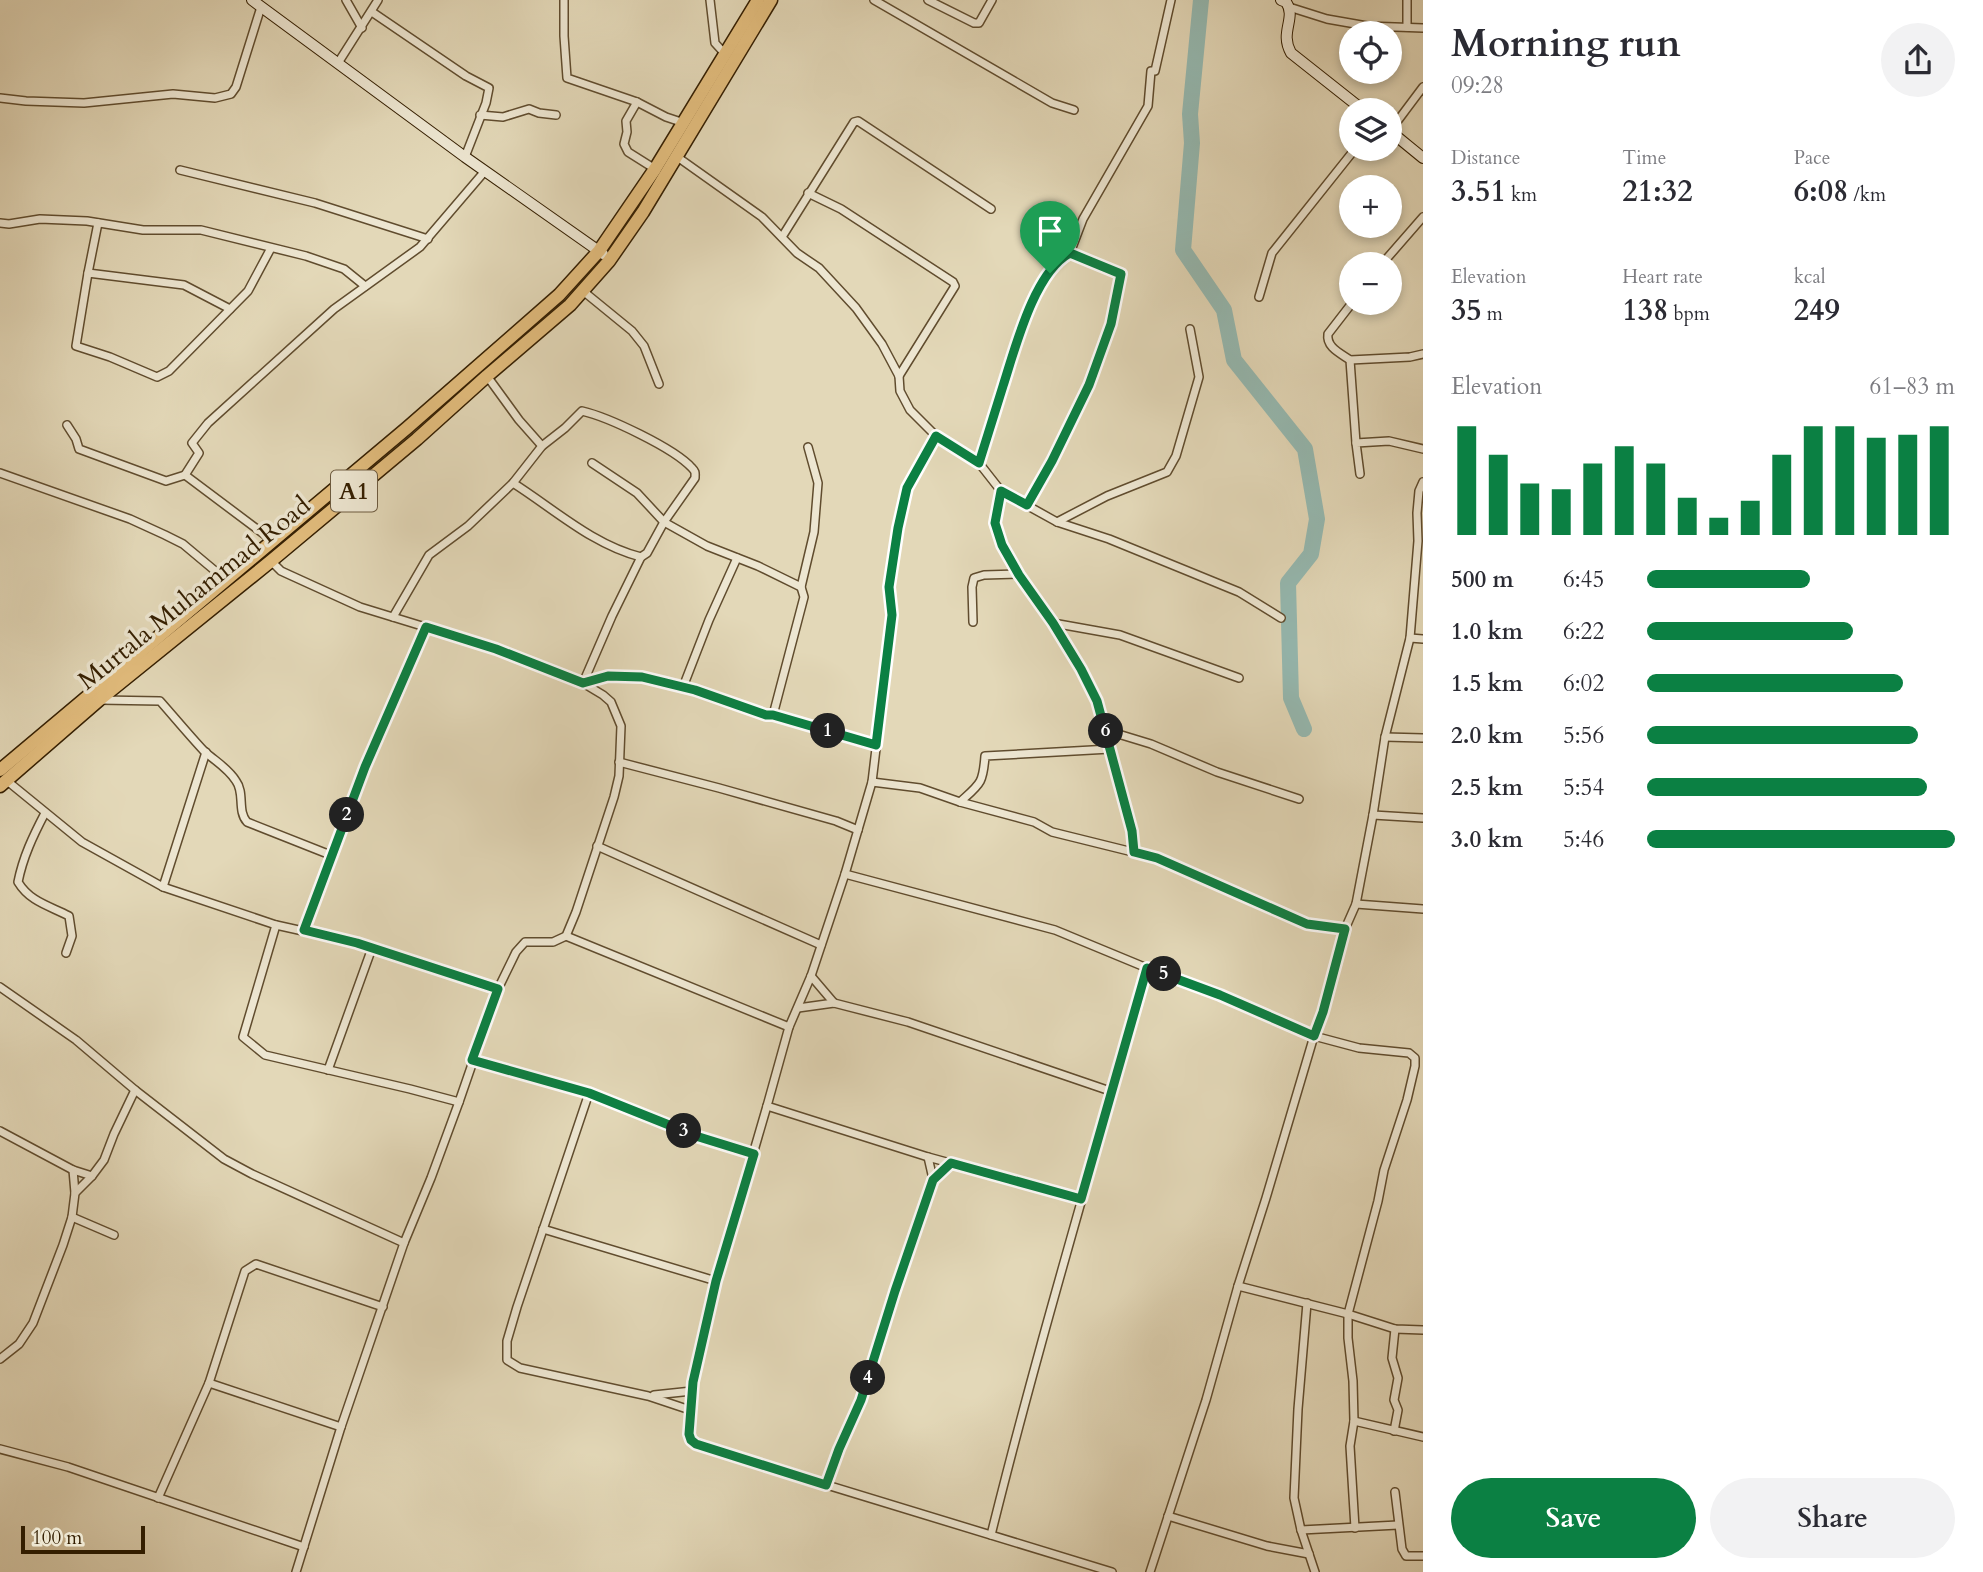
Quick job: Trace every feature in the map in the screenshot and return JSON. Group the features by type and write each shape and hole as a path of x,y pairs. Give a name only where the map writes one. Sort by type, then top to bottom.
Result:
{"highway":[{"name":"A1","path":"671,157 684,123 758,0"},
{"name":"A1","path":"671,157 771,0"},
{"name":"Murtala Muhammad Road","path":"2,779 226,580 407,428 559,295 599,251 655,169 671,157"},
{"name":"Murtala Muhammad Road","path":"32,750 271,561 417,439 564,310 609,261 643,212 671,157"},
{"path":"407,428 417,439"},
{"path":"323,499 332,510"}],"street":[{"path":"252,0 465,157 599,251 609,261"},
{"path":"346,0 362,28"},
{"path":"338,63 378,0"},
{"path":"565,0 567,78 637,102 684,123"},
{"path":"710,0 715,43 726,54"},
{"path":"874,0 1052,103 1074,110"},
{"path":"928,0 979,23 992,0"},
{"path":"979,463 1024,320 1041,286 1062,257 1070,253 1083,219 1148,106 1151,71 1155,71 1171,0"},
{"path":"1281,0 1286,2 1291,12 1285,34 1290,53 1348,98"},
{"path":"1407,0 1407,27"},
{"path":"0,98 84,103 173,94 215,97 231,94 236,87 261,6"},
{"path":"1289,7 1327,19 1423,28"},
{"path":"372,12 466,76 489,88 465,157"},
{"path":"1402,115 1423,87"},
{"path":"637,102 626,121 624,144 628,152 655,169"},
{"path":"480,115 503,117 529,109 556,115"},
{"path":"782,237 854,122 858,121 991,209"},
{"path":"1402,141 1423,158"},
{"path":"671,157 762,217 797,253 819,268 856,308 882,344 899,376 900,391 910,410 936,436 979,463 1001,491 1057,522 1109,539 1240,592 1281,618"},
{"path":"1259,297 1272,253 1345,161"},
{"path":"180,170 315,203 428,239"},
{"path":"67,425 79,449 166,481 186,475 199,453 192,443 208,424 334,309 420,247 485,171"},
{"path":"808,193 841,209 953,282 955,286 899,376"},
{"path":"1392,252 1423,216"},
{"path":"0,223 40,219 98,223 143,230 201,230 344,269 365,286"},
{"path":"98,223 76,346 157,377 169,371 248,291 271,248"},
{"path":"1027,505 1089,385 1111,324 1121,274 1070,253"},
{"path":"88,273 184,285 230,309"},
{"path":"583,291 632,331 644,346 659,384"},
{"path":"1343,315 1327,339 1329,344 1350,360 1423,354"},
{"path":"1057,522 1107,496 1167,472 1176,456 1199,377 1190,329"},
{"path":"1350,360 1360,474"},
{"path":"486,376 542,446"},
{"path":"393,617 429,555 468,526 513,483 542,446 582,411 609,419 674,453 692,468 695,478 664,522 647,554 641,557 583,683"},
{"path":"936,436 907,488 898,528 889,587 892,615 872,782 811,976 789,1027 716,1281 692,1391 689,1434 696,1444 1112,1572"},
{"path":"1356,443 1389,441 1423,449"},
{"path":"773,715 804,597 801,587 814,532 818,483 808,447"},
{"path":"592,463 637,493 664,522 707,546 801,587"},
{"path":"0,473 130,519 165,535 183,544 226,580"},
{"path":"186,475 273,541"},
{"path":"1150,1572 1206,1400 1238,1286 1323,1012 1345,929 1356,904 1385,737 1410,638 1418,541 1418,502 1423,482"},
{"path":"513,483 579,528 621,552 641,557"},
{"path":"1001,491 995,523 1002,545 1019,575 1053,623 1097,701 1132,831 1134,852"},
{"path":"683,687 737,558"},
{"path":"271,561 281,571 360,607 496,649 583,683 611,702 621,726 619,776 614,797 576,912 566,936 553,942 524,942 516,952 498,989 431,1178 404,1243 341,1427 296,1572"},
{"path":"973,622 974,578 984,575 1019,575"},
{"path":"1053,623 1120,635 1239,678"},
{"path":"304,930 365,767 426,627"},
{"path":"1410,638 1423,639"},
{"path":"583,683 608,676 642,677 695,690 766,715 876,745"},
{"path":"99,699 160,701 206,752 237,781 242,791 243,817 247,821 332,856"},
{"path":"1105,730 1152,744 1217,772 1298,799"},
{"path":"1385,737 1423,738"},
{"path":"960,802 979,785 983,777 985,756 1110,749"},
{"path":"163,887 206,752"},
{"path":"619,762 745,795 858,830"},
{"path":"2,779 26,795 82,842 163,887 276,925 373,948 498,989"},
{"path":"872,782 920,788 1034,822 1052,832 1157,858 1307,924 1345,929"},
{"path":"45,813 22,864 18,882 24,893 33,900 69,916 72,936 66,953"},
{"path":"1373,815 1423,818"},
{"path":"597,846 821,945"},
{"path":"845,874 1055,930 1220,995 1314,1036 1359,1048 1409,1053 1415,1058 1407,1100 1384,1170 1348,1314 1353,1381 1354,1421 1350,1446 1355,1528"},
{"path":"1356,904 1423,909"},
{"path":"276,925 243,1037 265,1055 459,1102"},
{"path":"566,936 789,1027"},
{"path":"328,1070 373,948"},
{"path":"991,1535 1012,1449 1147,968"},
{"path":"811,976 834,1003"},
{"path":"0,987 76,1040 135,1090 225,1159 252,1174 404,1243"},
{"path":"798,1007 834,1003 908,1022 1113,1092"},
{"path":"472,1060 589,1093 699,1137 754,1154"},
{"path":"75,1194 104,1160 135,1090"},
{"path":"589,1093 507,1341 507,1360 520,1368 648,1396 690,1410"},
{"path":"767,1106 928,1157 1081,1199"},
{"path":"0,1131 73,1170 92,1176"},
{"path":"928,1157 933,1180"},
{"path":"826,1485 861,1400 933,1180 951,1163"},
{"path":"0,1359 19,1343 33,1324 72,1217 75,1194 73,1170"},
{"path":"72,1217 114,1234"},
{"path":"543,1229 716,1281"},
{"path":"158,1499 209,1383 245,1271 256,1264 383,1307"},
{"path":"1238,1286 1395,1329 1423,1330"},
{"path":"1307,1303 1294,1499 1315,1572"},
{"path":"1394,1431 1398,1410 1395,1400 1398,1378 1392,1358 1395,1329"},
{"path":"209,1383 341,1427"},
{"path":"648,1396 692,1391"},
{"path":"1354,1421 1423,1437"},
{"path":"0,1449 68,1467 304,1547"},
{"path":"1395,1492 1402,1549 1406,1556 1423,1556"},
{"path":"1168,1516 1267,1546 1309,1555"},
{"path":"1301,1530 1398,1525"}],"waterway":[{"path":"1201,0 1190,114 1192,143 1183,250 1224,310 1234,360 1305,449 1317,519 1311,554 1288,583 1291,698 1304,729"}],"route":[{"path":"1070,253 1121,274 1111,324 1089,385 1052,461 1027,505 1001,491 995,523 1002,545 1019,575 1053,623 1097,701 1132,831 1134,852 1157,858 1307,924 1345,929 1314,1036 1220,995 1147,968 1081,1199 951,1163 933,1180 861,1400 826,1485 696,1444 689,1434 692,1391 716,1281 754,1154 699,1137 589,1093 472,1060 498,989 357,943 304,930 365,767 426,627 496,649 583,683 608,676 642,677 695,690 766,715 876,745 892,615 889,587 907,488 936,436 979,463 1024,320 1050,273 1062,257 1070,253"}]}
